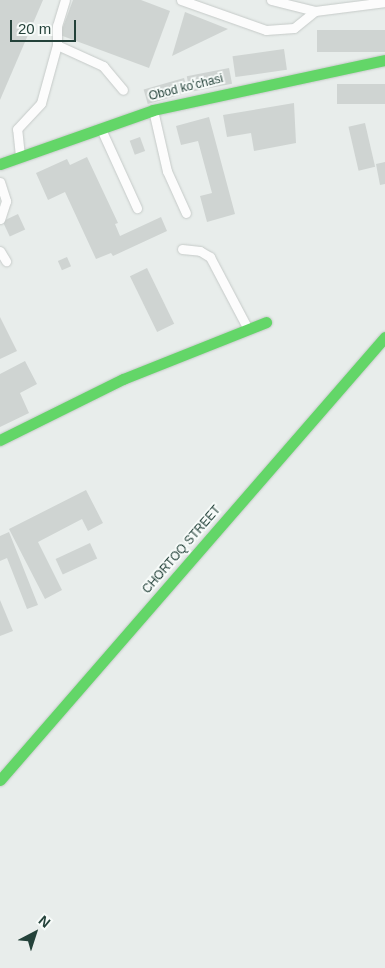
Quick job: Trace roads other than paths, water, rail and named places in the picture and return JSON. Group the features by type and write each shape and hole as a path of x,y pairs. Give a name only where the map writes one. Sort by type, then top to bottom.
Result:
{"street":[{"name":"Obod koʻchasi","path":"0,164 100,127 153,110 385,60"},
{"path":"0,440 123,379 266,322"},
{"name":"CHORTOQ STREET","path":"0,780 385,337"}],"lane":[{"path":"20,156 17,129 41,103 57,45 57,26 65,0"},
{"path":"181,0 266,30 294,28 315,11"},
{"path":"271,0 315,11 385,2"},
{"path":"57,45 103,66 123,90"},
{"path":"153,110 167,171 186,213"},
{"path":"100,127 137,208"},
{"path":"0,182 6,201 0,219"},
{"path":"182,249 200,251 210,258 248,329"},
{"path":"0,252 6,261"}]}
